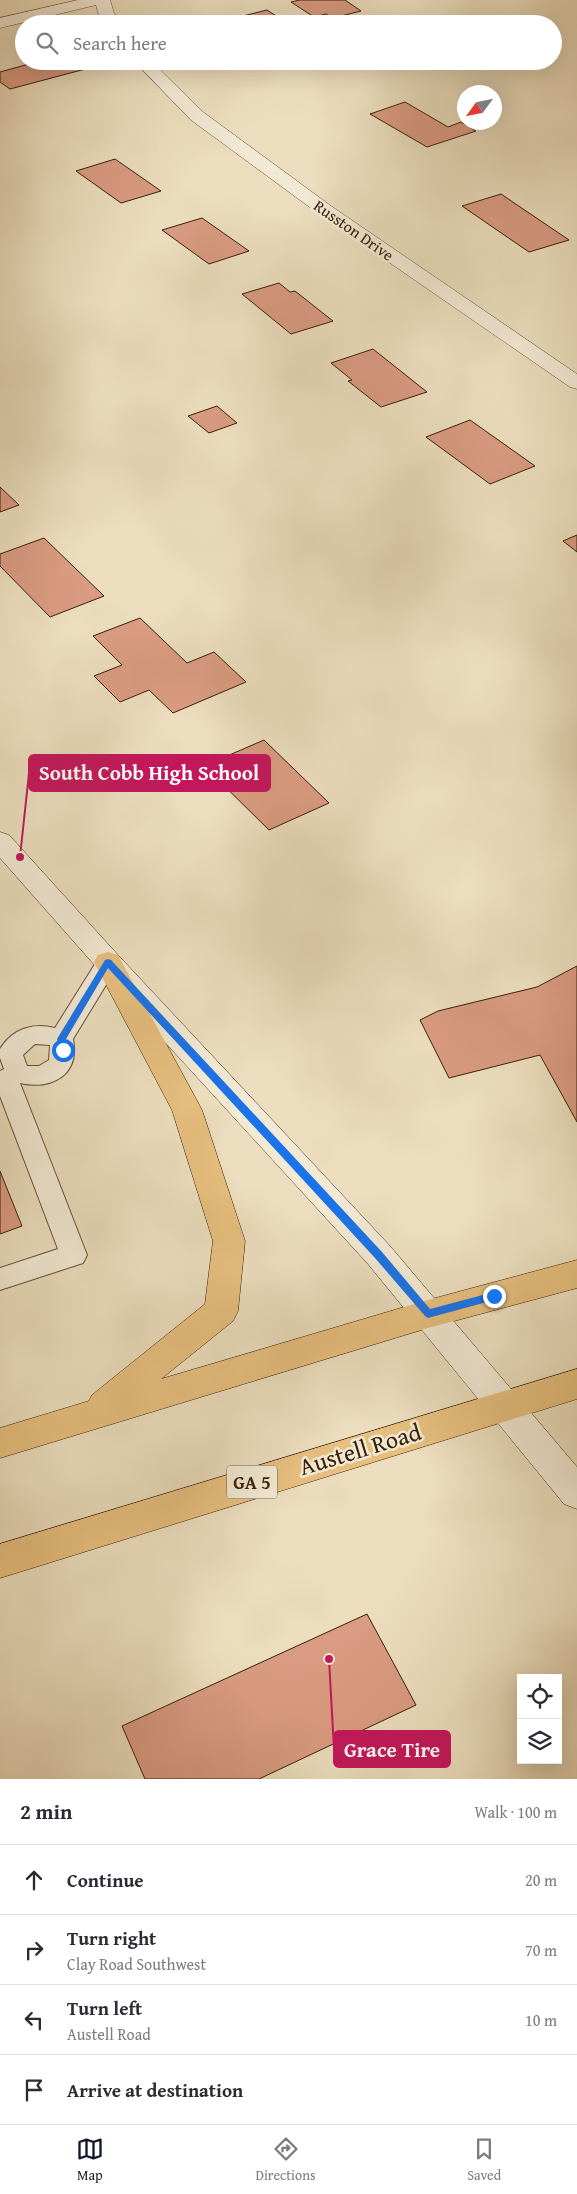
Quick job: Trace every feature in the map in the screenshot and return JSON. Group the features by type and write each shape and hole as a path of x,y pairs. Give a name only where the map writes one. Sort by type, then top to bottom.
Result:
{"main road":[{"path":"94,1414 221,1311 229,1241 187,1110 108,962"},
{"path":"0,1443 428,1314 577,1274"},
{"name":"Austell Road","path":"0,1561 41,1546 577,1384"}],"street":[{"path":"34,15 98,0"},
{"path":"102,0 107,15"},
{"path":"0,23 15,19"},
{"name":"Russton Drive","path":"151,70 197,116 325,210 577,383"},
{"path":"0,841 108,962 379,1255 577,1493"}],"lane":[{"path":"8,1078 36,1077 50,1073 61,1064 63,1050 61,1039 108,962"},
{"path":"0,1279 74,1255 8,1078 10,1053 20,1040 42,1033 61,1039"}],"building":[{"path":"300,0 345,0 361,11 345,15 311,15 291,2"},
{"path":"267,10 275,15 247,15"},
{"path":"15,68 15,70 82,70 10,89 0,82 0,72"},
{"path":"405,102 448,127 457,124 457,130 476,131 427,147 370,114"},
{"path":"115,159 161,191 121,203 76,171"},
{"path":"501,194 569,240 529,252 462,206"},
{"path":"202,218 249,251 209,264 162,230"},
{"path":"279,283 290,292 295,291 333,321 291,334 242,294"},
{"path":"373,349 427,392 381,407 348,381 352,380 331,363"},
{"path":"217,406 237,423 209,433 188,416"},
{"path":"470,420 535,466 490,484 426,437"},
{"path":"0,487 19,505 0,512"},
{"path":"577,535 577,552 563,541"},
{"path":"44,538 104,596 50,617 0,566 0,554"},
{"path":"140,618 187,663 214,652 246,682 173,713 149,690 120,702 94,676 122,665 93,636"},
{"path":"264,740 329,803 269,830 204,766"},
{"path":"577,966 577,1122 540,1055 449,1078 420,1020 438,1011 537,987"},
{"path":"0,1171 22,1226 0,1234"},
{"path":"367,1614 416,1705 259,1779 145,1779 122,1726"}],"place":[{"name":"South Cobb High School","path":"20,857"},
{"name":"Grace Tire","path":"329,1659"}],"route":[{"path":"63,1050 61,1039 108,962 379,1255 428,1314 494,1296"}]}
